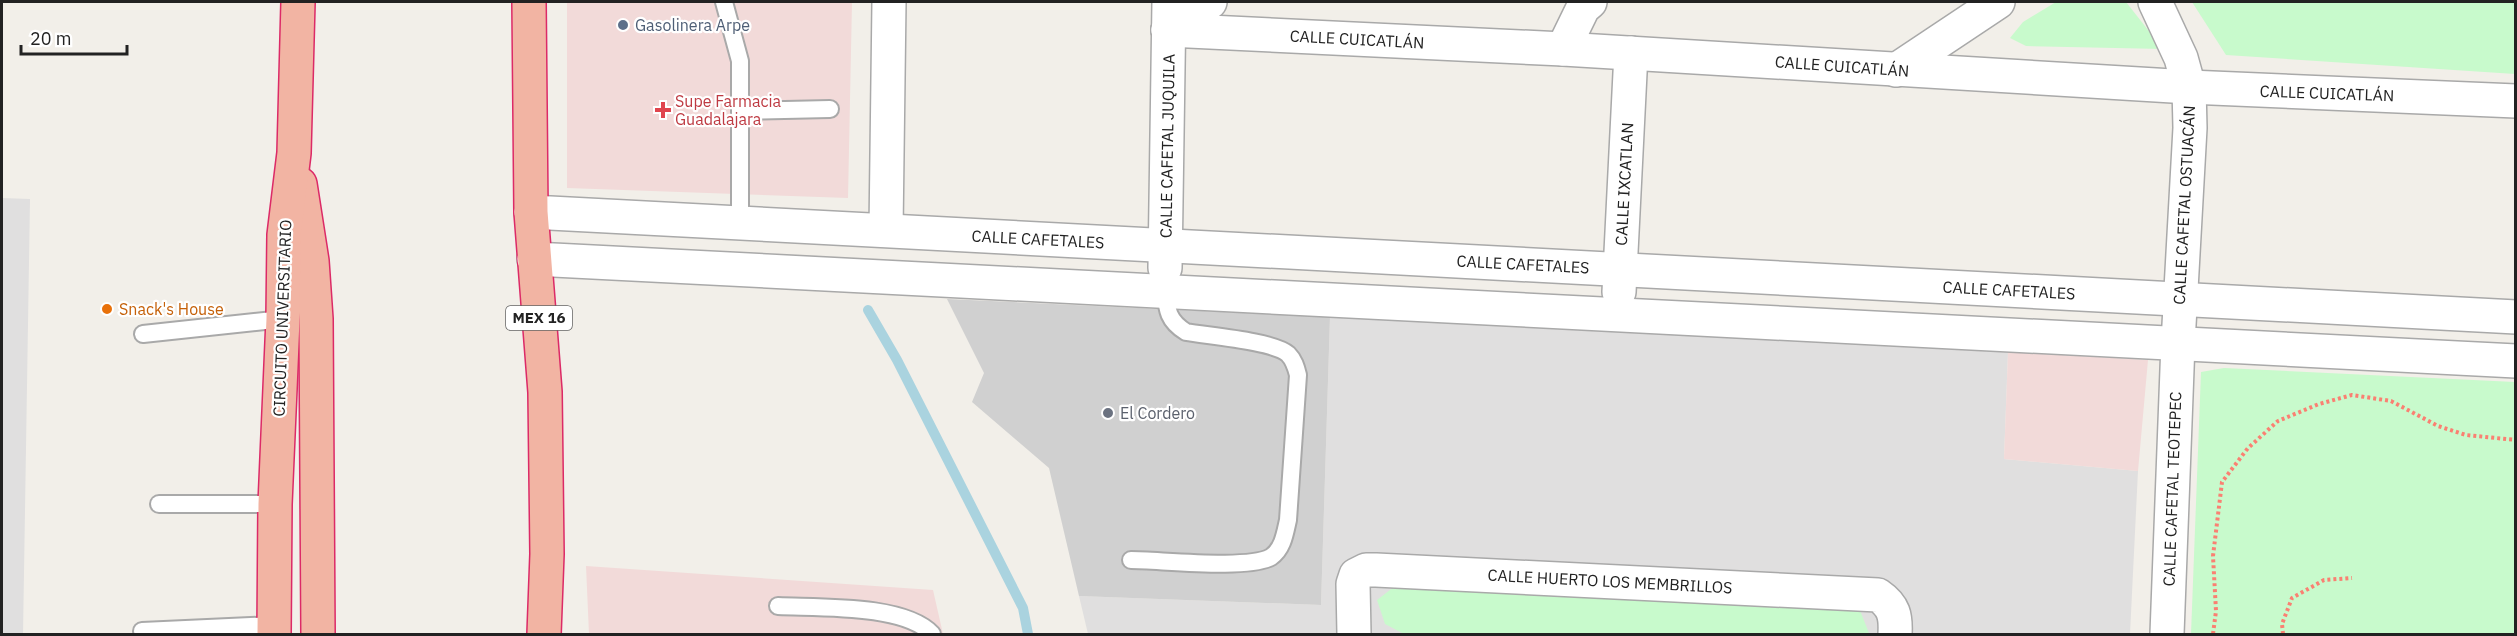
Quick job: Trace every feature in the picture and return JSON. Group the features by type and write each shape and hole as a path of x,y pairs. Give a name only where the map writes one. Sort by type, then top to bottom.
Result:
{"highway":[{"name":"CIRCUITO UNIVERSITARIO","path":"274,630 275,504 284,236 294,153 298,2"},
{"name":"MEX 16","path":"529,2 531,212 545,392 547,554 544,634"},
{"path":"294,153 307,219 316,318 318,634"}],"street":[{"path":"886,230 889,2"},
{"path":"1169,16 1210,2"},
{"path":"1563,49 1583,8 1590,2"},
{"path":"1896,70 1998,2"},
{"name":"CALLE CAFETAL OSTUACÁN","path":"2155,2 2181,58 2189,87 2190,128 2178,343"},
{"name":"CALLE CUICATLÁN","path":"1169,16 1563,49 2189,87 2516,101"},
{"name":"CALLE CAFETAL JUQUILA","path":"1165,291 1169,16"},
{"name":"CALLE IXCATLAN","path":"1618,314 1631,53"},
{"name":"CALLE CAFETALES","path":"531,212 2516,317"},
{"path":"534,259 2516,361"},
{"name":"CALLE CAFETAL TEOTEPEC","path":"2167,634 2178,343"},
{"name":"CALLE HUERTO LOS MEMBRILLOS","path":"1354,634 1353,584 1356,575 1366,570 1376,570 1878,595 1888,602 1894,611 1894,634"}],"lane":[{"path":"724,2 740,61 740,223"},
{"path":"741,111 830,108"},
{"path":"1131,560 1238,563 1262,560 1278,550 1284,538 1288,520 1298,375 1295,364 1289,355 1270,346 1186,332 1177,327 1168,316 1165,291"},
{"path":"143,334 283,319"},
{"path":"159,504 275,504"},
{"path":"778,606 889,613 920,623 932,634"},
{"path":"142,631 274,630"}],"path":[{"path":"2213,634 2216,611 2213,556 2222,483 2248,448 2278,421 2319,404 2352,395 2391,401 2438,426 2466,435 2516,440"},
{"path":"2283,634 2282,624 2292,598 2324,580 2352,578"}],"shaded area":[{"path":"567,2 852,2 848,198 567,188"},
{"path":"2,198 30,199 23,634 2,634"},
{"path":"947,299 1330,317 1321,605 1079,596 1049,468 972,402 984,373"},
{"path":"1330,317 2008,352 2004,459 2138,471 2130,634 1088,634 1079,596 1321,605"},
{"path":"2008,352 2148,360 2138,471 2004,459"},
{"path":"586,566 933,590 943,634 589,634"}],"green space":[{"path":"2056,2 2126,2 2163,49 2026,46 2010,38 2023,22"},
{"path":"2192,2 2515,2 2515,74 2226,55"},
{"path":"2224,368 2515,382 2515,634 2191,634 2201,372"},
{"path":"1399,583 1859,608 1869,633 1404,634 1385,624 1377,600"}],"waterway":[{"path":"868,310 897,360 1023,608 1028,634"}],"place":[{"name":"Gasolinera Arpe","path":"623,25"},
{"name":"Supe Farmacia Guadalajara","path":"663,110"},
{"name":"Snack's House","path":"107,309"},
{"name":"El Cordero","path":"1108,413"}]}
